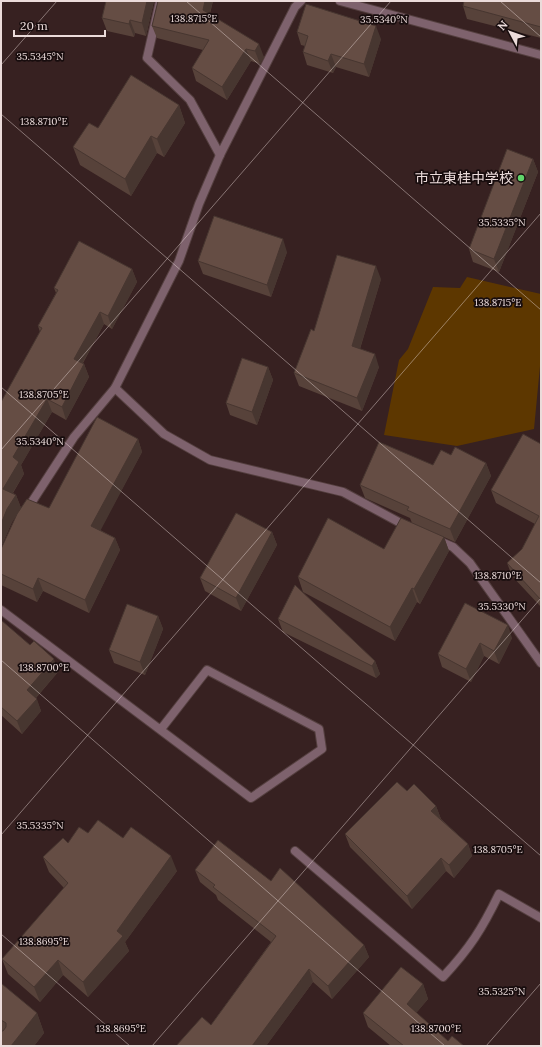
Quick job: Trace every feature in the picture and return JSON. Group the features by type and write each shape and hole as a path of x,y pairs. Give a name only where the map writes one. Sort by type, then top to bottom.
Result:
{"street":[{"path":"160,1 147,58 190,100 220,155"},
{"path":"21,518 74,437 114,388 179,261 199,204 220,155 295,7 301,1"},
{"path":"340,1 541,55"},
{"path":"114,388 164,434 210,460 343,492 418,532"},
{"path":"432,538 453,547 470,563 541,663"},
{"path":"1,610 251,798 322,749 319,729 207,670 161,729"},
{"path":"295,851 443,977 469,948 483,926 499,894 541,918"}],"shaded area":[{"name":"市立東桂中学校","path":"467,277 541,294 541,356 534,429 457,446 384,435 399,360 408,349 433,287 460,288"}],"building":[{"path":"106,1 147,1 142,23 130,20 129,24 102,18"},
{"path":"158,1 205,1 203,10 259,44 255,51 246,49 222,87 192,68 209,40 152,26"},
{"path":"464,1 541,1 541,27 463,6"},
{"path":"306,4 376,26 364,64 331,54 328,61 303,52 308,36 297,32"},
{"path":"131,75 179,105 157,139 151,136 125,179 73,147 89,123 98,128"},
{"path":"507,149 533,159 494,259 469,249"},
{"path":"214,216 283,239 267,285 198,261"},
{"path":"79,241 132,269 108,316 100,312 74,359 84,364 62,407 47,399 13,457 19,462 3,489 16,495 7,509 1,524 1,402 42,328 38,326 58,290 54,288"},
{"path":"337,255 376,266 352,346 375,354 357,398 294,373 311,329 314,331"},
{"path":"242,358 268,367 252,412 226,403"},
{"path":"97,417 138,439 91,526 115,538 85,600 38,578 33,589 1,574 1,549 17,514 27,499 49,508"},
{"path":"523,434 541,444 541,600 507,563 522,549 539,516 491,490"},
{"path":"379,442 433,465 441,450 451,455 455,447 486,463 450,529 407,510 409,507 360,485"},
{"path":"236,513 272,532 236,598 200,578"},
{"path":"328,518 384,549 401,518 444,537 414,589 412,588 390,627 298,577"},
{"path":"295,585 375,661 372,666 278,619"},
{"path":"465,603 508,625 494,651 480,643 466,669 438,654"},
{"path":"127,604 158,616 140,662 109,650"},
{"path":"1,620 30,645 34,641 54,659 27,690 37,699 17,721 1,707"},
{"path":"397,782 407,791 414,784 436,806 431,811 468,844 449,865 441,858 407,896 345,834"},
{"path":"98,820 123,838 131,827 171,856 117,931 123,936 83,982 58,960 34,987 2,959 68,883 43,857 63,838 68,843 79,827 88,833"},
{"path":"218,840 271,881 280,868 364,945 328,986 309,969 252,1046 176,1046 202,1017 211,1025 276,936 213,887 215,885 195,870"},
{"path":"401,967 423,984 407,1004 448,1041 452,1036 464,1046 404,1046 363,1013"},
{"path":"2,984 37,1013 11,1046 1,1046 1,1031 3,1031 6,1027 6,1023 1,1020"}],"place":[{"name":"市立東桂中学校","path":"521,178"}]}
